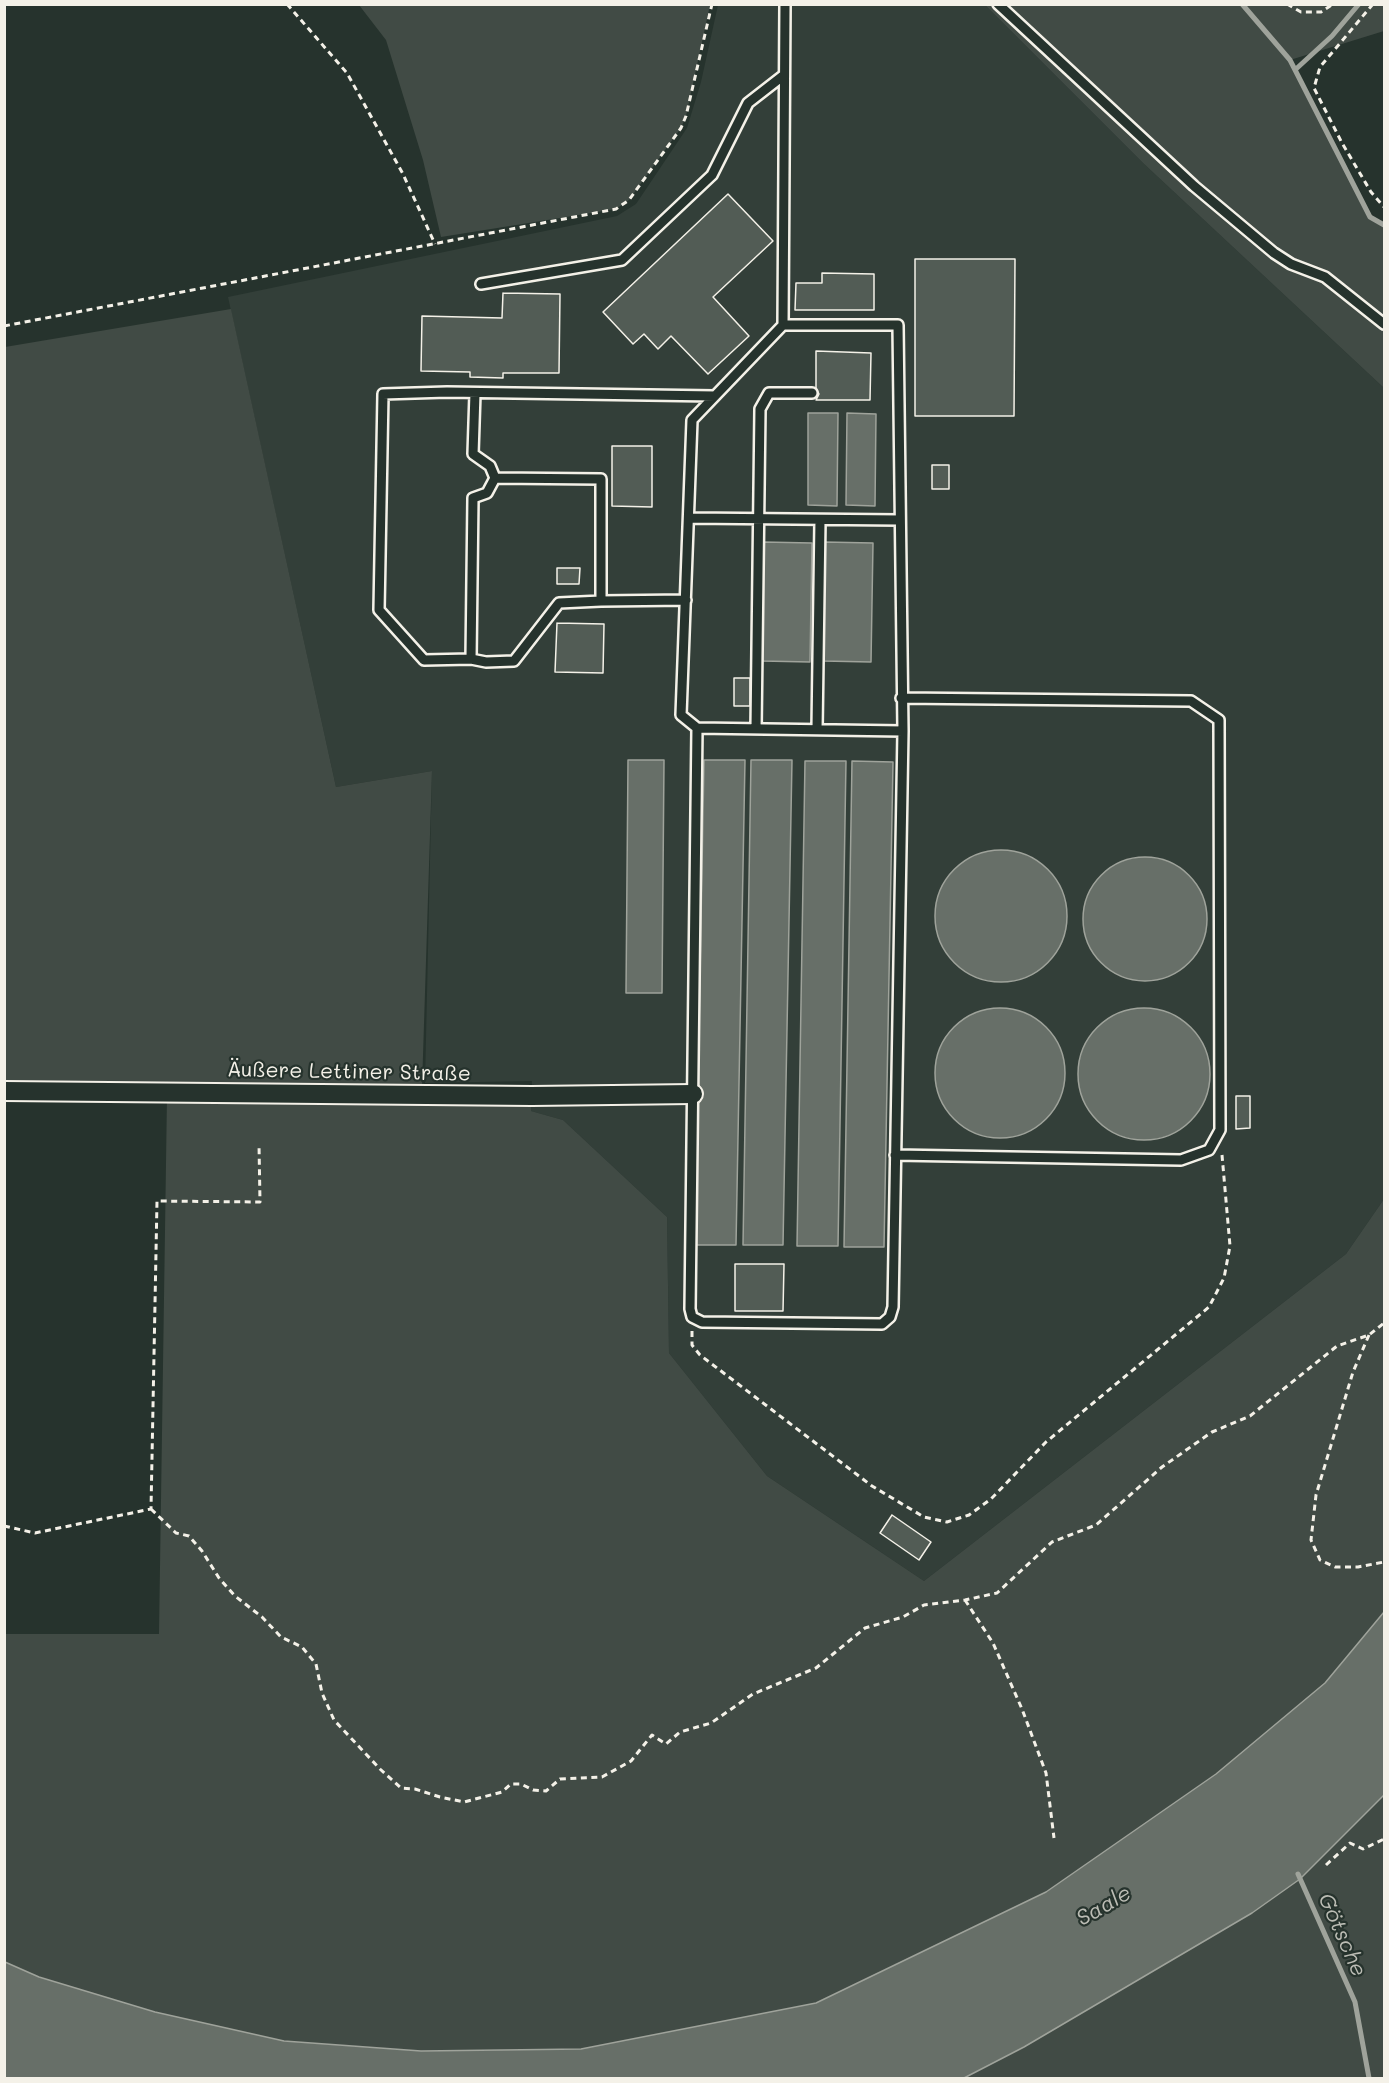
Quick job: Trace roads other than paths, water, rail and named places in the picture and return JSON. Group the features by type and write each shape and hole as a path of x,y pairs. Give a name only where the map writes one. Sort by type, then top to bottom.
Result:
{"street":[{"name":"Äußere Lettiner Straße","path":"4,1091 532,1096 693,1094"}],"lane":[{"path":"785,4 783,325 692,420 681,715 697,728 903,731"},
{"path":"998,4 1194,186 1274,253 1290,264 1325,277 1384,324"},
{"path":"481,284 622,260 712,175 748,103 784,75"},
{"path":"697,728 690,1310 692,1317 702,1322 882,1324 890,1317 893,1307 903,731 898,325 783,325"},
{"path":"686,600 559,603 514,660 486,662 471,659 424,660 379,610 383,393 715,396"},
{"path":"475,393 473,454 490,466 495,478"},
{"path":"756,729 760,409 770,393 812,393"},
{"path":"495,478 601,479 601,601"},
{"path":"471,659 473,498 487,493 495,478"},
{"path":"689,519 900,520"},
{"path":"817,729 820,520"},
{"path":"895,1155 1181,1160 1209,1150 1220,1130 1218,720 1191,702 901,698"}],"water":[{"path":"808,413 838,413 837,506 808,505"},
{"path":"847,413 876,414 875,506 846,505"},
{"path":"763,542 812,543 810,662 762,661"},
{"path":"824,542 873,543 871,662 823,661"},
{"path":"628,760 664,760 662,993 626,993"},
{"path":"704,760 745,760 736,1245 695,1245"},
{"path":"751,760 792,760 783,1245 743,1245"},
{"path":"805,761 846,761 838,1246 797,1246"},
{"path":"852,761 893,762 884,1247 844,1247"},
{"path":"1001,850 1026,855 1048,869 1062,891 1067,916 1062,941 1048,963 1026,977 1001,982 976,977 954,963 940,941 935,916 940,891 954,869 976,855"},
{"path":"1145,857 1169,862 1189,875 1202,895 1207,919 1202,943 1189,963 1169,976 1145,981 1121,976 1101,963 1088,943 1083,919 1088,895 1101,875 1121,862"},
{"path":"1000,1008 1025,1013 1046,1027 1060,1048 1065,1073 1060,1098 1046,1119 1025,1133 1000,1138 975,1133 954,1119 940,1098 935,1073 940,1048 954,1027 975,1013"},
{"path":"1144,1008 1169,1013 1191,1027 1205,1049 1210,1074 1205,1099 1191,1121 1169,1135 1144,1140 1119,1135 1097,1121 1083,1099 1078,1074 1083,1049 1097,1027 1119,1013"},
{"name":"Saale","path":"1384,1612 1384,1795 1300,1879 1252,1913 1024,2047 964,2078 5,2078 5,1962 39,1977 155,2012 284,2041 421,2051 581,2049 816,2003 1046,1892 1216,1774 1325,1683"}],"waterway":[{"path":"1242,4 1290,60 1370,217 1384,225"},
{"path":"1296,69 1332,36 1359,4"},
{"name":"Götsche","path":"1298,1874 1355,2002 1369,2078"}]}
